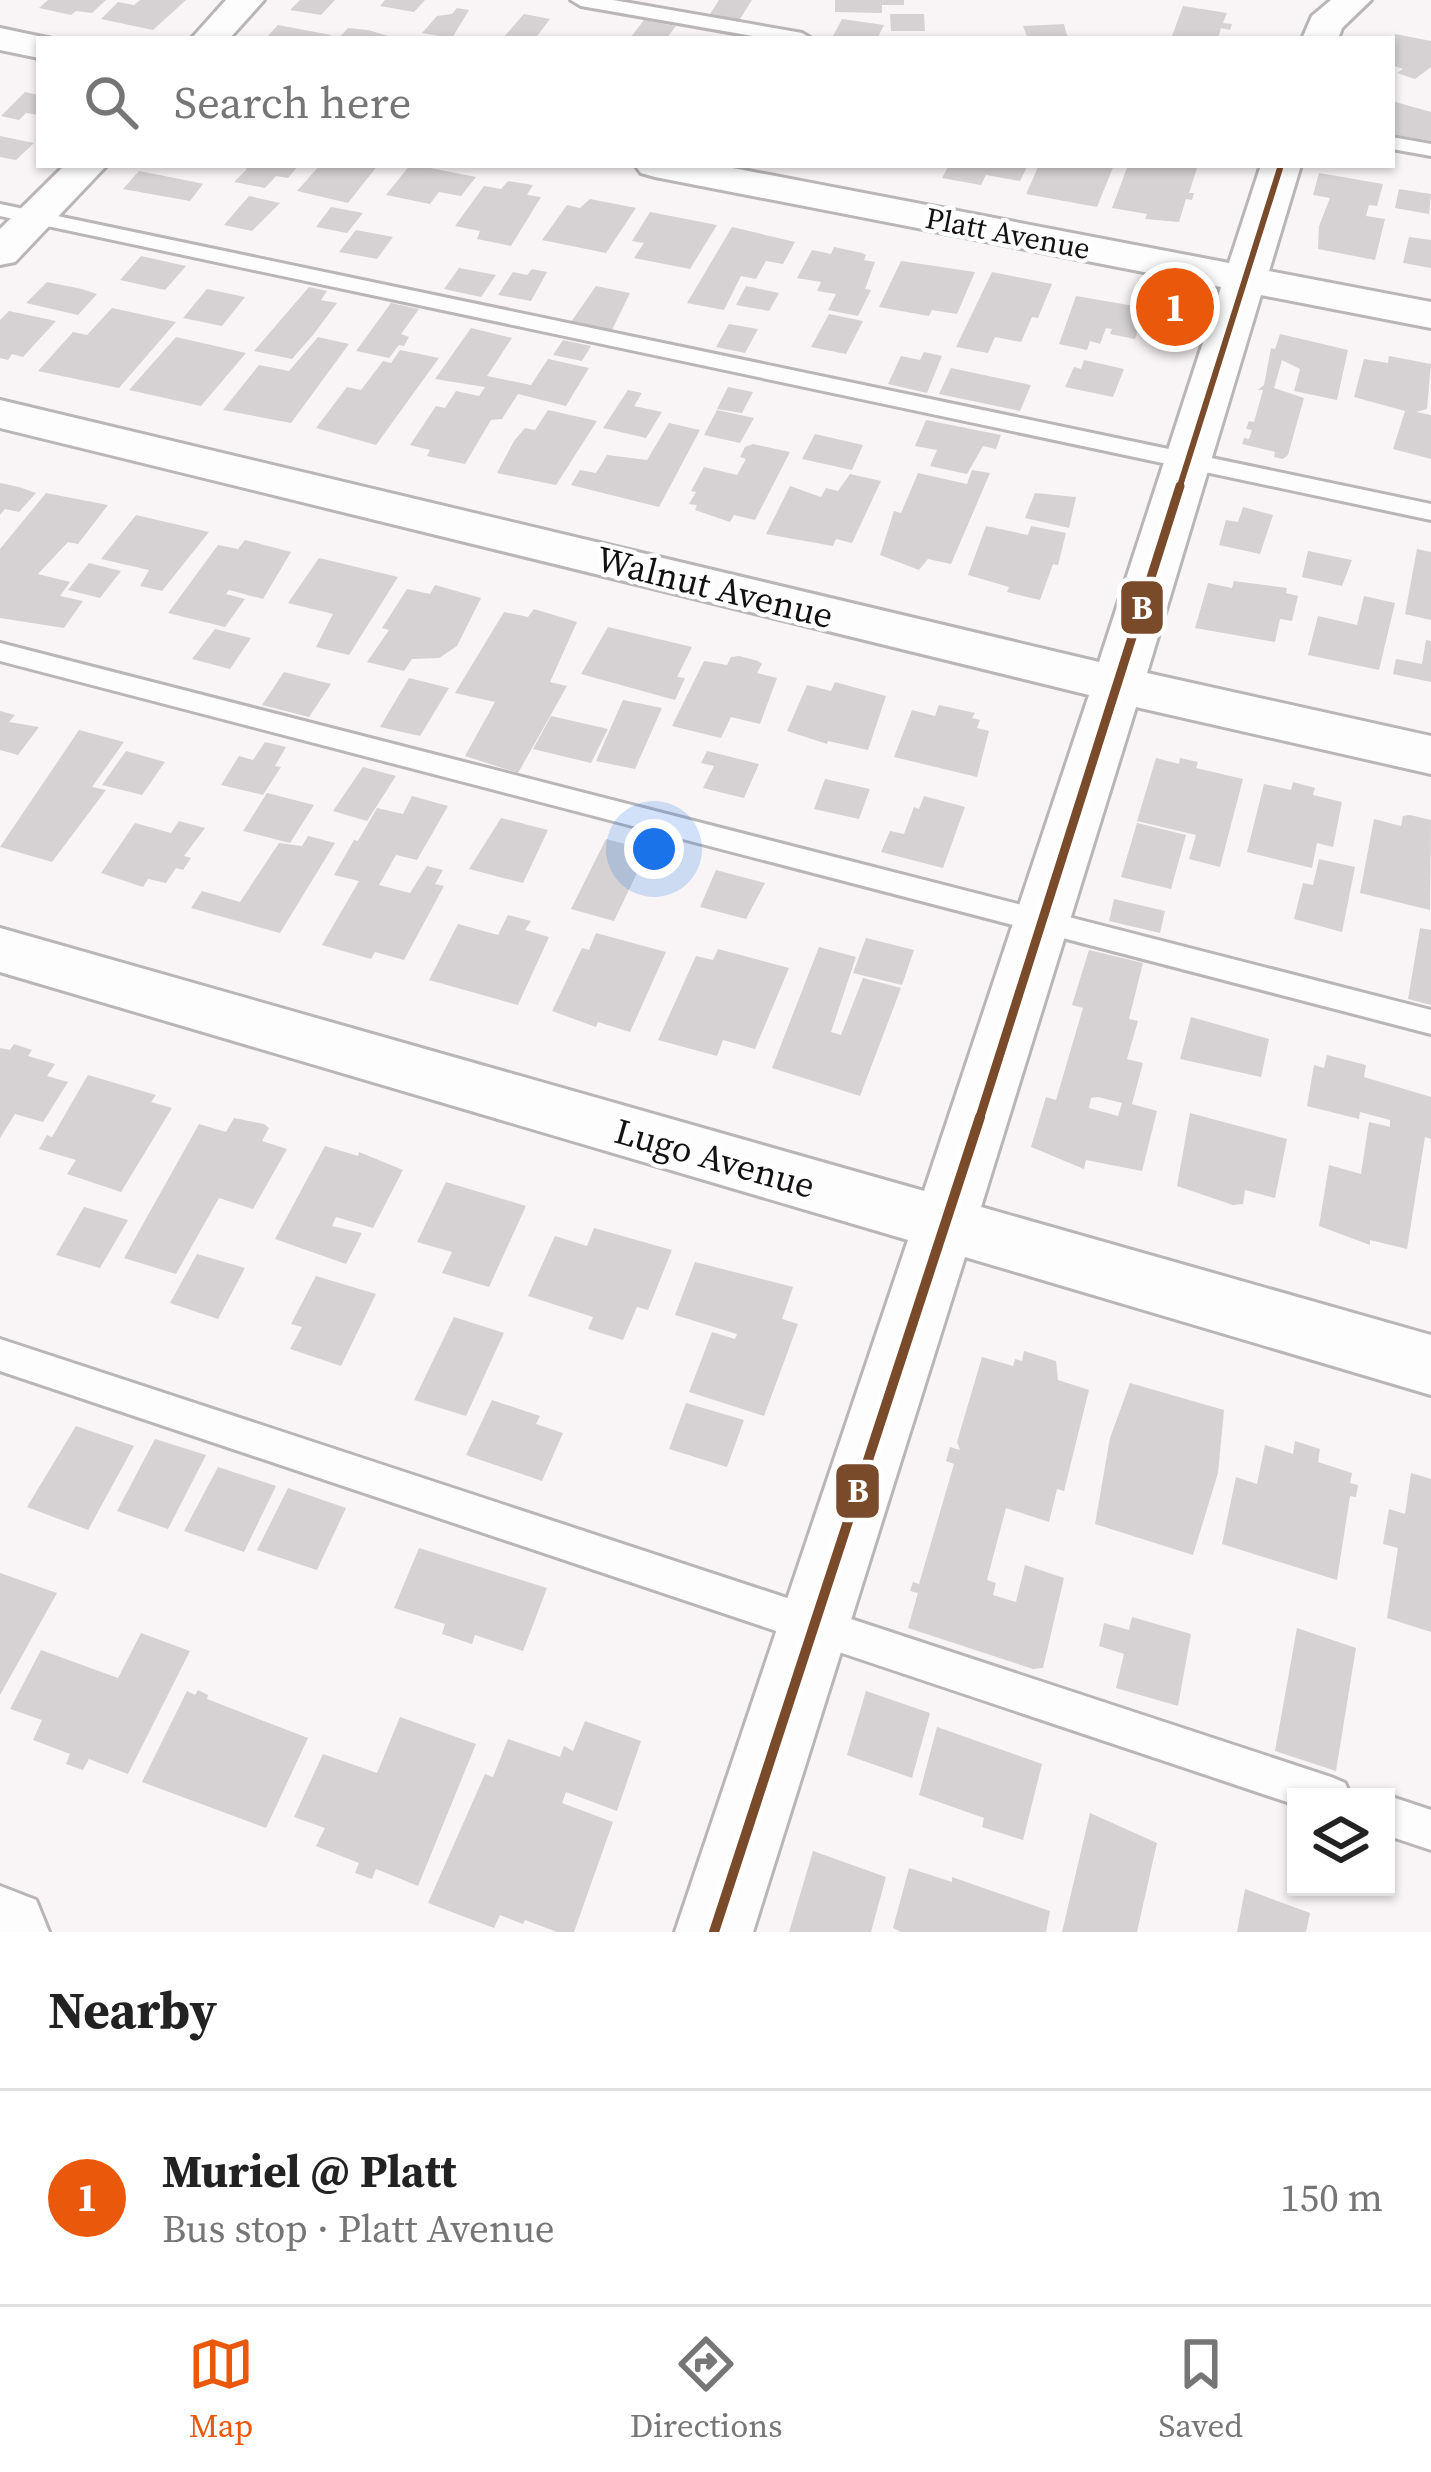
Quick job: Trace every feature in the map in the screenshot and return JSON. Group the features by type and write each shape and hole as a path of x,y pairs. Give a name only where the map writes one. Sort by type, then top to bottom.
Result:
{"street":[{"path":"212,36 246,0"},
{"path":"1321,36 1325,24 1353,0"},
{"path":"0,39 36,46"},
{"path":"0,253 18,213 83,168"},
{"name":"Platt Avenue","path":"670,168 1431,315"},
{"path":"714,1932 1043,922 1280,168"},
{"name":"Walnut Avenue","path":"0,414 1119,685 1431,755"},
{"name":"Lugo Avenue","path":"0,950 1431,1365"}],"lane":[{"path":"581,0 785,36"},
{"path":"1395,144 1431,150"},
{"path":"18,213 1431,512"},
{"path":"0,652 1431,1022"},
{"path":"0,1355 1304,1788"},
{"path":"1395,1818 1431,1830"}],"building":[{"path":"48,0 106,0 92,13 71,15 39,8"},
{"path":"140,0 186,0 153,30 101,19 118,2 134,5"},
{"path":"300,0 335,0 321,15 290,10"},
{"path":"385,0 425,0 414,12 380,6"},
{"path":"719,0 752,0 738,22 708,17"},
{"path":"835,0 904,0 904,5 882,5 882,13 835,12"},
{"path":"1183,6 1227,13 1223,23 1232,24 1230,30 1221,28 1219,36 1172,36"},
{"path":"457,8 469,10 453,36 422,33 437,16 452,14"},
{"path":"524,14 550,19 537,36 505,36"},
{"path":"890,14 924,14 925,31 891,31"},
{"path":"842,19 884,25 878,36 833,36"},
{"path":"644,20 676,26 668,36 632,36"},
{"path":"1064,24 1067,36 1027,36 1023,26"},
{"path":"278,25 331,35 330,36 268,36"},
{"path":"348,28 389,36 341,36"},
{"path":"1395,36 1431,41 1431,67 1415,79 1397,73 1403,69 1395,66"},
{"path":"25,92 36,94 36,115 26,113 19,120 1,116"},
{"path":"1395,102 1431,112 1431,141 1395,135"},
{"path":"0,136 34,143 16,160 0,157"},
{"path":"296,168 288,178 276,176 265,188 234,182 247,169"},
{"path":"317,168 376,168 348,203 297,191"},
{"path":"408,168 476,177 461,196 439,192 430,204 386,195"},
{"path":"947,168 1026,168 1020,181 986,175 981,185 942,178"},
{"path":"1038,168 1113,168 1097,207 1026,194"},
{"path":"1127,168 1197,168 1189,193 1194,193 1192,200 1186,199 1179,222 1145,219 1147,214 1112,208"},
{"path":"139,171 203,184 190,201 123,189"},
{"path":"1319,173 1383,184 1377,206 1369,205 1366,216 1385,219 1375,260 1318,249 1319,226 1330,198 1313,195"},
{"path":"508,181 533,185 527,195 541,197 511,246 477,239 480,231 455,226 484,186 501,189"},
{"path":"1399,189 1431,194 1429,214 1395,208"},
{"path":"249,196 280,203 252,231 224,225"},
{"path":"590,199 636,208 606,253 542,240 567,205 580,208"},
{"path":"331,207 363,213 347,233 316,227"},
{"path":"650,212 717,225 690,269 634,258 644,243 632,241"},
{"path":"732,227 795,242 783,264 766,261 756,279 741,276 724,310 687,303"},
{"path":"356,230 393,237 377,259 339,252"},
{"path":"1409,237 1431,240 1431,268 1403,263"},
{"path":"834,247 862,253 864,260 875,262 865,289 871,290 858,316 828,310 836,294 817,291 821,282 797,278 812,250 831,254"},
{"path":"141,256 186,266 165,290 120,280"},
{"path":"901,261 975,272 957,314 932,310 929,316 879,307"},
{"path":"459,268 496,275 481,297 444,289"},
{"path":"532,269 547,272 531,301 498,295 513,272 527,275"},
{"path":"992,272 1052,284 1038,318 1032,317 1021,342 995,337 988,353 956,347"},
{"path":"47,282 97,294 78,315 26,303"},
{"path":"596,286 630,293 612,330 571,322"},
{"path":"746,286 779,293 769,311 736,305"},
{"path":"309,287 327,291 321,300 337,303 313,335 292,359 254,351"},
{"path":"207,289 245,297 222,326 183,318"},
{"path":"1076,296 1146,308 1135,339 1110,334 1112,329 1106,328 1100,344 1090,341 1087,350 1059,344"},
{"path":"391,303 419,309 401,334 409,337 404,346 399,345 389,358 356,351"},
{"path":"112,308 176,322 119,388 38,371 73,332 87,335"},
{"path":"9,311 56,321 23,357 12,354 8,360 0,358 0,320"},
{"path":"829,314 863,321 846,354 811,347"},
{"path":"729,324 758,329 745,353 716,347"},
{"path":"471,328 512,338 487,376 531,385 548,359 589,368 566,406 518,394 502,419 491,420 465,464 427,456 430,450 410,445 436,406 445,408 456,391 479,396 485,387 435,379"},
{"path":"1280,334 1348,350 1337,400 1294,391 1300,369 1282,360 1274,388 1304,398 1283,459 1274,457 1275,452 1242,444 1244,438 1249,439 1252,430 1246,429 1249,421 1254,422 1263,390 1258,390 1264,385 1271,348 1275,349"},
{"path":"176,337 246,353 201,406 129,390"},
{"path":"318,337 349,344 291,423 223,410 259,365 289,371"},
{"path":"563,340 591,346 582,361 553,355"},
{"path":"400,350 439,358 376,445 316,428 347,387 361,390 383,361 391,363"},
{"path":"924,352 942,356 927,393 888,384 901,356 920,360"},
{"path":"1389,356 1431,364 1427,409 1416,412 1431,415 1431,459 1393,449 1405,411 1354,397 1364,359 1388,363"},
{"path":"1084,360 1124,369 1113,397 1065,387 1074,367 1081,369"},
{"path":"951,368 1031,385 1020,411 939,394"},
{"path":"728,387 753,392 742,413 717,409"},
{"path":"628,390 642,393 634,406 662,412 646,438 603,428"},
{"path":"548,410 597,421 556,485 497,473 514,441 525,428 535,430"},
{"path":"717,410 754,418 740,443 704,435"},
{"path":"926,420 1001,435 996,449 983,446 967,474 930,466 937,450 915,446"},
{"path":"669,423 700,430 659,507 571,485 580,470 596,473 607,455 647,460"},
{"path":"815,434 863,445 852,470 802,459"},
{"path":"753,444 790,452 755,520 734,515 730,522 695,510 697,505 689,504 696,492 691,491 704,467 737,475 746,459 740,457 745,447"},
{"path":"972,470 990,473 951,564 928,559 919,570 880,555 894,511 901,513 918,473 967,484"},
{"path":"850,474 881,481 852,543 836,539 833,546 766,534 790,486 821,497 826,488 838,491"},
{"path":"0,483 36,493 19,512 5,509 0,515"},
{"path":"46,493 108,505 78,544 68,542 38,574 70,582 60,596 83,601 64,628 0,618 0,549"},
{"path":"1035,493 1076,497 1069,528 1025,518"},
{"path":"1243,507 1273,515 1260,554 1219,545 1226,520 1238,522"},
{"path":"136,515 209,532 162,591 140,586 149,570 101,559"},
{"path":"986,526 1028,535 1031,526 1066,533 1058,565 1053,564 1040,600 968,575"},
{"path":"245,540 291,552 263,599 229,590 226,594 245,599 225,627 168,613 218,545 238,549"},
{"path":"1417,549 1431,552 1431,620 1405,614"},
{"path":"1308,551 1352,560 1342,586 1302,577"},
{"path":"319,558 398,577 349,655 316,647 333,614 288,603"},
{"path":"89,563 121,571 100,598 68,590"},
{"path":"1234,581 1287,588 1286,593 1298,596 1292,621 1280,619 1275,642 1195,628 1208,583 1232,588"},
{"path":"435,585 481,598 457,646 439,658 412,659 404,671 367,662 389,630 382,628 407,589 430,594"},
{"path":"1364,596 1395,603 1379,670 1308,655 1318,616 1357,625"},
{"path":"534,609 577,622 550,682 567,686 518,773 465,756 495,702 455,693 504,612 528,617"},
{"path":"608,627 692,647 677,677 685,678 675,700 581,674"},
{"path":"215,629 251,638 230,669 192,659"},
{"path":"1426,640 1431,641 1431,682 1393,674 1396,659 1422,664"},
{"path":"731,657 762,664 757,673 777,678 760,724 731,717 721,738 672,726 704,661 727,665"},
{"path":"284,672 331,684 309,717 262,705"},
{"path":"409,678 449,688 420,736 380,727"},
{"path":"835,682 886,696 868,750 787,731 807,685 831,691"},
{"path":"623,700 662,708 635,769 596,761"},
{"path":"939,705 975,713 972,718 980,720 977,728 989,731 977,777 894,757 912,710 935,716"},
{"path":"0,711 15,715 9,722 39,727 18,755 0,750"},
{"path":"551,716 608,729 591,763 533,749"},
{"path":"79,730 124,742 92,787 106,790 52,862 0,847"},
{"path":"265,742 286,747 275,766 281,767 263,795 221,785 239,756 253,760"},
{"path":"126,751 165,762 142,795 102,785"},
{"path":"707,751 759,764 744,798 703,788 714,766 701,763"},
{"path":"1156,758 1179,764 1180,758 1198,762 1196,768 1243,779 1220,867 1189,859 1196,835 1137,821"},
{"path":"363,767 396,776 367,821 333,811"},
{"path":"825,779 870,789 859,819 814,809"},
{"path":"1293,782 1315,788 1313,795 1342,802 1333,847 1317,843 1312,868 1247,852 1264,784 1291,790"},
{"path":"267,793 314,805 290,843 243,831"},
{"path":"412,796 448,806 417,860 396,855 379,885 410,893 427,866 443,870 435,884 444,886 404,960 375,952 371,959 322,945 359,881 334,875 354,840 358,841 377,808 403,814"},
{"path":"924,796 965,807 943,868 881,852 890,831 904,834 914,807 919,809"},
{"path":"1403,816 1431,820 1430,910 1360,893 1374,819 1401,826"},
{"path":"501,818 548,830 523,883 469,869"},
{"path":"179,821 205,828 184,856 191,858 183,870 176,868 166,883 148,879 143,887 101,873 135,823 171,833"},
{"path":"1137,823 1186,835 1171,889 1121,877"},
{"path":"308,836 335,843 280,933 191,908 202,891 240,902 279,843 302,846"},
{"path":"606,839 648,850 614,921 571,909"},
{"path":"1319,859 1355,867 1342,932 1294,919 1303,883 1313,885"},
{"path":"716,870 765,883 746,919 700,907"},
{"path":"1114,899 1165,911 1160,933 1109,921"},
{"path":"508,915 531,921 525,930 549,937 518,1005 429,980 458,924 498,935"},
{"path":"1420,928 1431,930 1431,1005 1408,999"},
{"path":"596,933 666,952 630,1032 598,1022 596,1027 552,1011 582,948 589,950"},
{"path":"866,938 914,950 902,985 853,973"},
{"path":"819,947 856,957 831,1032 841,1035 863,978 901,988 860,1096 772,1068"},
{"path":"718,949 789,968 755,1049 723,1040 717,1056 658,1040 696,956 713,960"},
{"path":"1089,950 1143,963 1129,1019 1138,1021 1127,1059 1143,1063 1132,1104 1157,1111 1142,1171 1086,1160 1084,1169 1031,1147 1046,1097 1056,1100 1083,1008 1072,1005","holes":["1091,1098 1122,1103 1118,1116 1089,1108"]},
{"path":"1191,1017 1269,1039 1261,1077 1180,1059"},
{"path":"14,1044 32,1050 28,1056 55,1064 47,1076 68,1082 43,1122 15,1114 0,1138 0,1048 10,1050"},
{"path":"1327,1055 1366,1065 1364,1077 1431,1097 1431,1139 1425,1137 1407,1249 1370,1240 1370,1245 1319,1226 1329,1165 1361,1174 1369,1122 1390,1127 1390,1120 1360,1112 1359,1119 1307,1106 1314,1065 1324,1068"},
{"path":"88,1075 156,1095 151,1102 172,1108 121,1192 67,1174 76,1160 39,1149 47,1135 52,1137"},
{"path":"1190,1113 1287,1139 1275,1198 1245,1190 1243,1204 1233,1205 1177,1186"},
{"path":"234,1118 264,1124 269,1128 262,1141 287,1149 253,1209 219,1198 176,1274 124,1258 199,1124 226,1132"},
{"path":"325,1146 358,1156 359,1152 403,1170 373,1228 336,1217 332,1226 362,1233 346,1264 275,1239"},
{"path":"446,1182 526,1206 489,1287 442,1273 452,1252 417,1242"},
{"path":"84,1207 128,1220 100,1268 56,1255"},
{"path":"594,1228 672,1250 648,1310 637,1307 623,1340 588,1329 593,1317 528,1296 555,1236 587,1246"},
{"path":"197,1254 245,1268 218,1319 170,1303"},
{"path":"695,1262 793,1287 782,1319 798,1324 764,1416 689,1392 712,1332 735,1339 737,1334 675,1315"},
{"path":"316,1276 376,1294 341,1366 290,1349 302,1327 291,1324"},
{"path":"454,1317 504,1333 466,1416 414,1400"},
{"path":"1024,1351 1056,1361 1058,1380 1089,1390 1064,1491 1057,1489 1049,1522 1006,1508 987,1580 996,1583 993,1595 1016,1602 1025,1565 1064,1578 1043,1668 1033,1669 908,1628 918,1593 910,1591 913,1582 919,1584 954,1464 946,1461 950,1447 960,1450 957,1442 982,1357 1013,1366 1015,1359 1022,1361"},
{"path":"1130,1383 1224,1410 1218,1473 1193,1555 1095,1524 1110,1438"},
{"path":"492,1400 540,1416 536,1424 563,1433 542,1481 466,1455"},
{"path":"686,1403 744,1420 727,1467 669,1449"},
{"path":"76,1426 134,1446 88,1530 27,1507"},
{"path":"155,1439 206,1455 168,1529 117,1511"},
{"path":"1295,1441 1320,1449 1318,1462 1352,1473 1350,1483 1358,1485 1356,1497 1350,1496 1337,1580 1222,1544 1236,1477 1257,1484 1265,1445 1293,1454"},
{"path":"218,1467 276,1486 244,1552 184,1531"},
{"path":"1411,1473 1431,1479 1431,1632 1387,1618 1398,1548 1383,1544 1389,1509 1405,1514"},
{"path":"288,1488 346,1508 317,1570 257,1550"},
{"path":"419,1548 547,1588 523,1651 475,1635 472,1644 442,1634 445,1624 394,1608"},
{"path":"0,1573 57,1593 0,1695"},
{"path":"1132,1617 1191,1634 1178,1706 1116,1688 1124,1654 1099,1646 1104,1623 1129,1630"},
{"path":"1297,1628 1356,1648 1336,1771 1275,1751"},
{"path":"141,1633 190,1651 128,1774 89,1759 83,1770 66,1764 70,1754 33,1740 42,1720 10,1709 41,1650 118,1678"},
{"path":"198,1690 207,1699 308,1738 266,1828 142,1782 187,1691 195,1695"},
{"path":"866,1691 930,1713 912,1778 847,1755"},
{"path":"400,1717 476,1744 418,1886 376,1869 372,1879 355,1873 359,1863 316,1846 325,1828 294,1817 323,1754 377,1773"},
{"path":"585,1721 641,1741 617,1811 566,1792 562,1803 613,1822 574,1932 557,1932 500,1915 494,1928 428,1903 485,1774 493,1777 508,1739 560,1757 564,1746 573,1751"},
{"path":"937,1727 1042,1764 1023,1840 982,1827 984,1818 919,1795"},
{"path":"1090,1813 1157,1843 1137,1932 1062,1932"},
{"path":"813,1851 886,1877 871,1932 789,1932"},
{"path":"909,1868 952,1882 952,1877 1050,1911 1046,1932 901,1932 893,1928"},
{"path":"1245,1889 1310,1913 1306,1932 1237,1932"}],"transit line":[{"name":"B","path":"714,1932 1043,922 1280,168"}],"place":[{"name":"Muriel @ Platt","path":"1175,307"}]}
